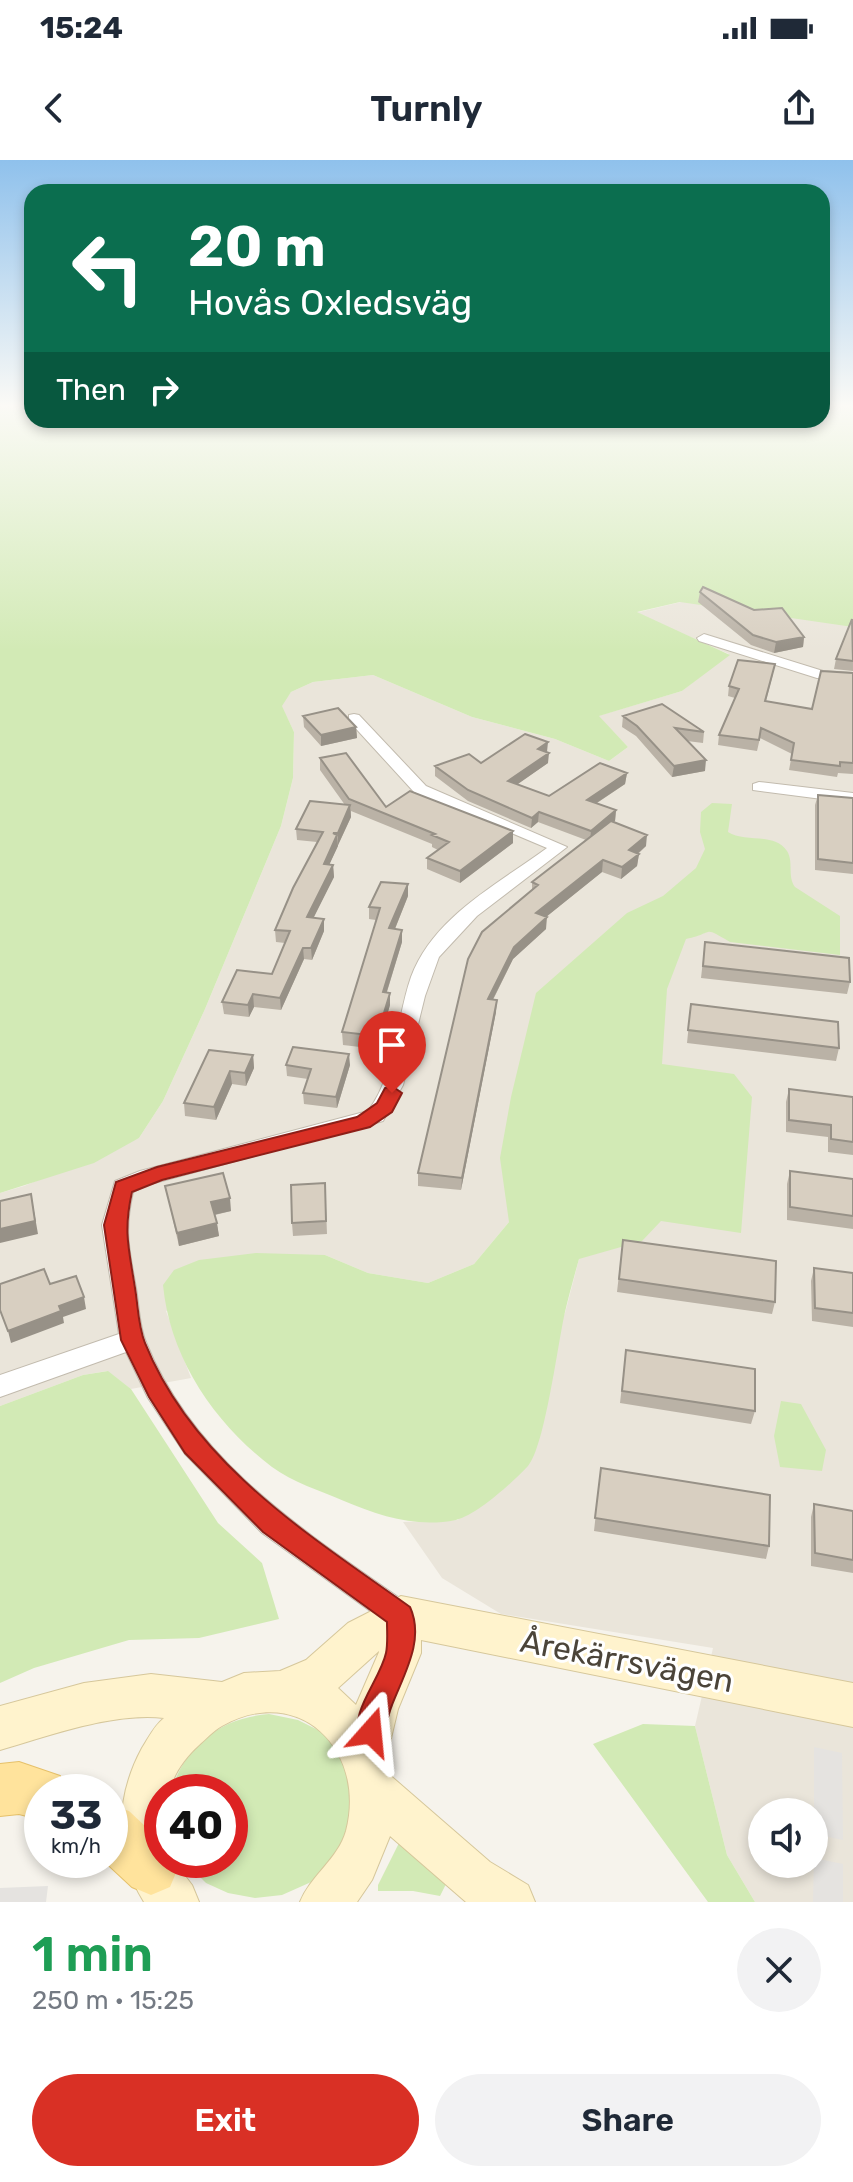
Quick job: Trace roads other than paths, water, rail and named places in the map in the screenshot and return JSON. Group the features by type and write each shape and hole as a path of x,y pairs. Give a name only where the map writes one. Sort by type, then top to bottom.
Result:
{"main road":[{"path":"0,1790 24,1789"},
{"path":"128,1849 163,1885"}],"street":[{"path":"704,638 822,675 853,677"},
{"path":"354,718 420,789 559,847 468,915 431,955 408,1018 392,1093 385,1107 375,1116 157,1174 123,1187 114,1225 132,1340 157,1390 194,1446 272,1524 401,1616"},
{"path":"759,787 853,798"},
{"path":"0,1386 132,1340"},
{"path":"283,1691 321,1675 363,1637 401,1616"},
{"path":"324,1902 350,1873 361,1854 371,1822 369,1773 376,1708 400,1653 401,1616"},
{"name":"Årekärrsvägen","path":"401,1616 853,1705"},
{"path":"163,1885 144,1844 142,1820 152,1771 179,1730 217,1702 250,1691 283,1691 314,1701 340,1719 369,1773 473,1879 511,1902"},
{"path":"0,1728 84,1705 151,1695 217,1702"}]}
